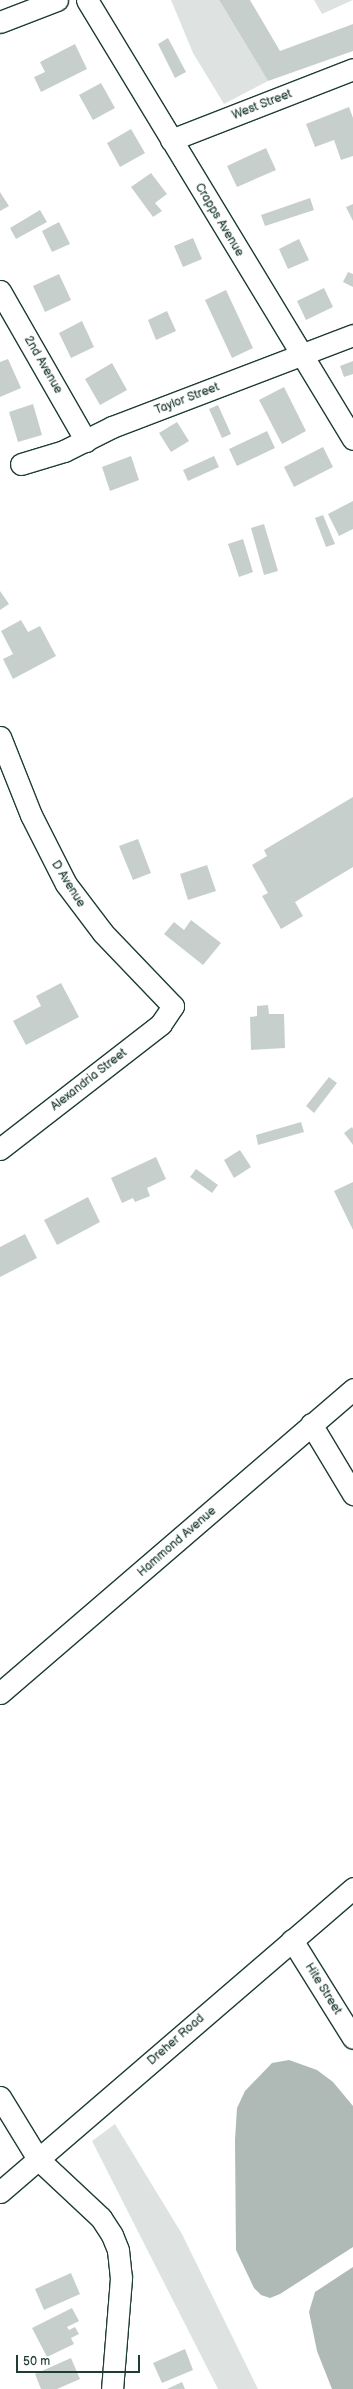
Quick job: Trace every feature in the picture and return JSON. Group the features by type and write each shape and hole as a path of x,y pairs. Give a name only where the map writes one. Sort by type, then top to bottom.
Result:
{"street":[{"path":"0,22 57,0"},
{"name":"Crapps Avenue","path":"87,0 300,355 353,439"},
{"name":"West Street","path":"171,140 353,69"},
{"name":"2nd Avenue","path":"0,290 86,441"},
{"name":"Taylor Street","path":"21,464 86,441 112,428 353,335"},
{"name":"D Avenue","path":"0,737 31,815 66,884 103,933 173,1006"},
{"name":"Alexandria Street","path":"0,1148 161,1024 173,1006"},
{"name":"Hammond Avenue","path":"0,1693 353,1389"},
{"path":"311,1424 353,1494"},
{"name":"Dreher Road","path":"0,2192 353,1888"},
{"name":"Hite Street","path":"292,1940 353,2038"},
{"path":"0,2097 38,2159 101,2218 118,2250 121,2278 112,2389"}],"shaded area":[{"path":"171,0 219,0 268,81 224,104 193,53"},
{"path":"314,0 353,0 322,14"},
{"path":"289,2060 317,2070 333,2082 353,2106 353,2247 280,2294 270,2298 261,2295 254,2288 236,2250 235,2140 237,2108 245,2091 272,2063"},
{"path":"115,2124 182,2234 258,2389 218,2389 92,2141"},
{"path":"353,2267 353,2389 332,2389 317,2351 309,2312 315,2292"}],"building":[{"path":"219,0 250,0 280,51 353,24 353,51 268,81"},
{"path":"168,38 186,72 175,78 158,44"},
{"path":"75,44 87,69 41,92 34,77 45,72 40,62"},
{"path":"101,83 115,108 93,120 79,95"},
{"path":"349,107 353,118 353,156 341,160 334,140 315,147 306,124"},
{"path":"131,129 145,153 120,167 107,143"},
{"path":"266,148 276,170 237,187 227,166"},
{"path":"151,173 167,194 155,203 162,211 153,217 131,187"},
{"path":"0,192 9,206 0,211"},
{"path":"310,198 314,210 265,226 261,215"},
{"path":"353,204 353,221 346,207"},
{"path":"40,210 47,222 16,239 10,228"},
{"path":"59,222 70,244 52,252 42,231"},
{"path":"193,238 202,259 183,267 174,246"},
{"path":"299,239 309,260 288,269 279,249"},
{"path":"348,272 353,274 353,287 343,282"},
{"path":"59,274 71,300 45,312 33,286"},
{"path":"324,288 333,307 306,320 297,301"},
{"path":"226,290 253,348 232,358 205,300"},
{"path":"167,311 176,331 156,340 148,320"},
{"path":"82,321 94,347 71,358 59,333"},
{"path":"8,359 21,388 0,397 0,362"},
{"path":"353,361 353,374 344,377 340,366"},
{"path":"112,363 127,390 100,405 85,379"},
{"path":"284,387 306,431 282,444 259,400"},
{"path":"33,404 42,435 18,442 9,412"},
{"path":"218,405 231,434 222,438 209,409"},
{"path":"177,422 189,441 171,452 159,433"},
{"path":"267,431 275,448 237,466 229,449"},
{"path":"323,447 333,467 294,487 284,467"},
{"path":"131,456 139,480 110,491 102,467"},
{"path":"214,456 219,467 188,481 183,470"},
{"path":"353,501 353,529 339,536 328,514"},
{"path":"323,515 335,544 326,547 315,518"},
{"path":"264,524 278,571 264,575 251,528"},
{"path":"243,539 253,572 239,577 228,544"},
{"path":"0,591 9,604 0,610"},
{"path":"21,620 28,632 40,626 56,656 13,679 3,659 13,654 1,631"},
{"path":"353,797 353,867 295,902 303,916 281,929 262,896 268,893 252,865 267,856 264,850"},
{"path":"138,839 151,873 133,880 119,846"},
{"path":"207,865 216,891 188,900 180,874"},
{"path":"191,920 221,943 203,965 164,934 174,922 184,930"},
{"path":"61,983 79,1017 26,1045 13,1021 41,1006 36,996"},
{"path":"268,1005 269,1014 284,1014 285,1048 251,1050 250,1017 257,1016 257,1006"},
{"path":"329,1077 337,1083 314,1113 306,1106"},
{"path":"301,1122 304,1132 258,1145 256,1135"},
{"path":"352,1127 353,1129 353,1145 344,1133"},
{"path":"240,1150 251,1167 234,1178 224,1160"},
{"path":"156,1157 166,1179 147,1188 150,1196 135,1202 133,1198 122,1203 111,1178"},
{"path":"196,1169 218,1185 212,1193 190,1177"},
{"path":"353,1182 353,1230 334,1191"},
{"path":"88,1197 100,1222 57,1245 44,1220"},
{"path":"25,1234 37,1258 0,1277 0,1247"},
{"path":"71,2273 80,2294 44,2310 35,2289"},
{"path":"72,2308 79,2321 67,2327 69,2330 75,2327 79,2334 71,2338 74,2344 47,2357 32,2328"},
{"path":"185,2349 193,2370 162,2383 153,2363"},
{"path":"71,2358 80,2379 57,2389 41,2389 35,2374"},
{"path":"182,2382 185,2389 167,2389"}]}
